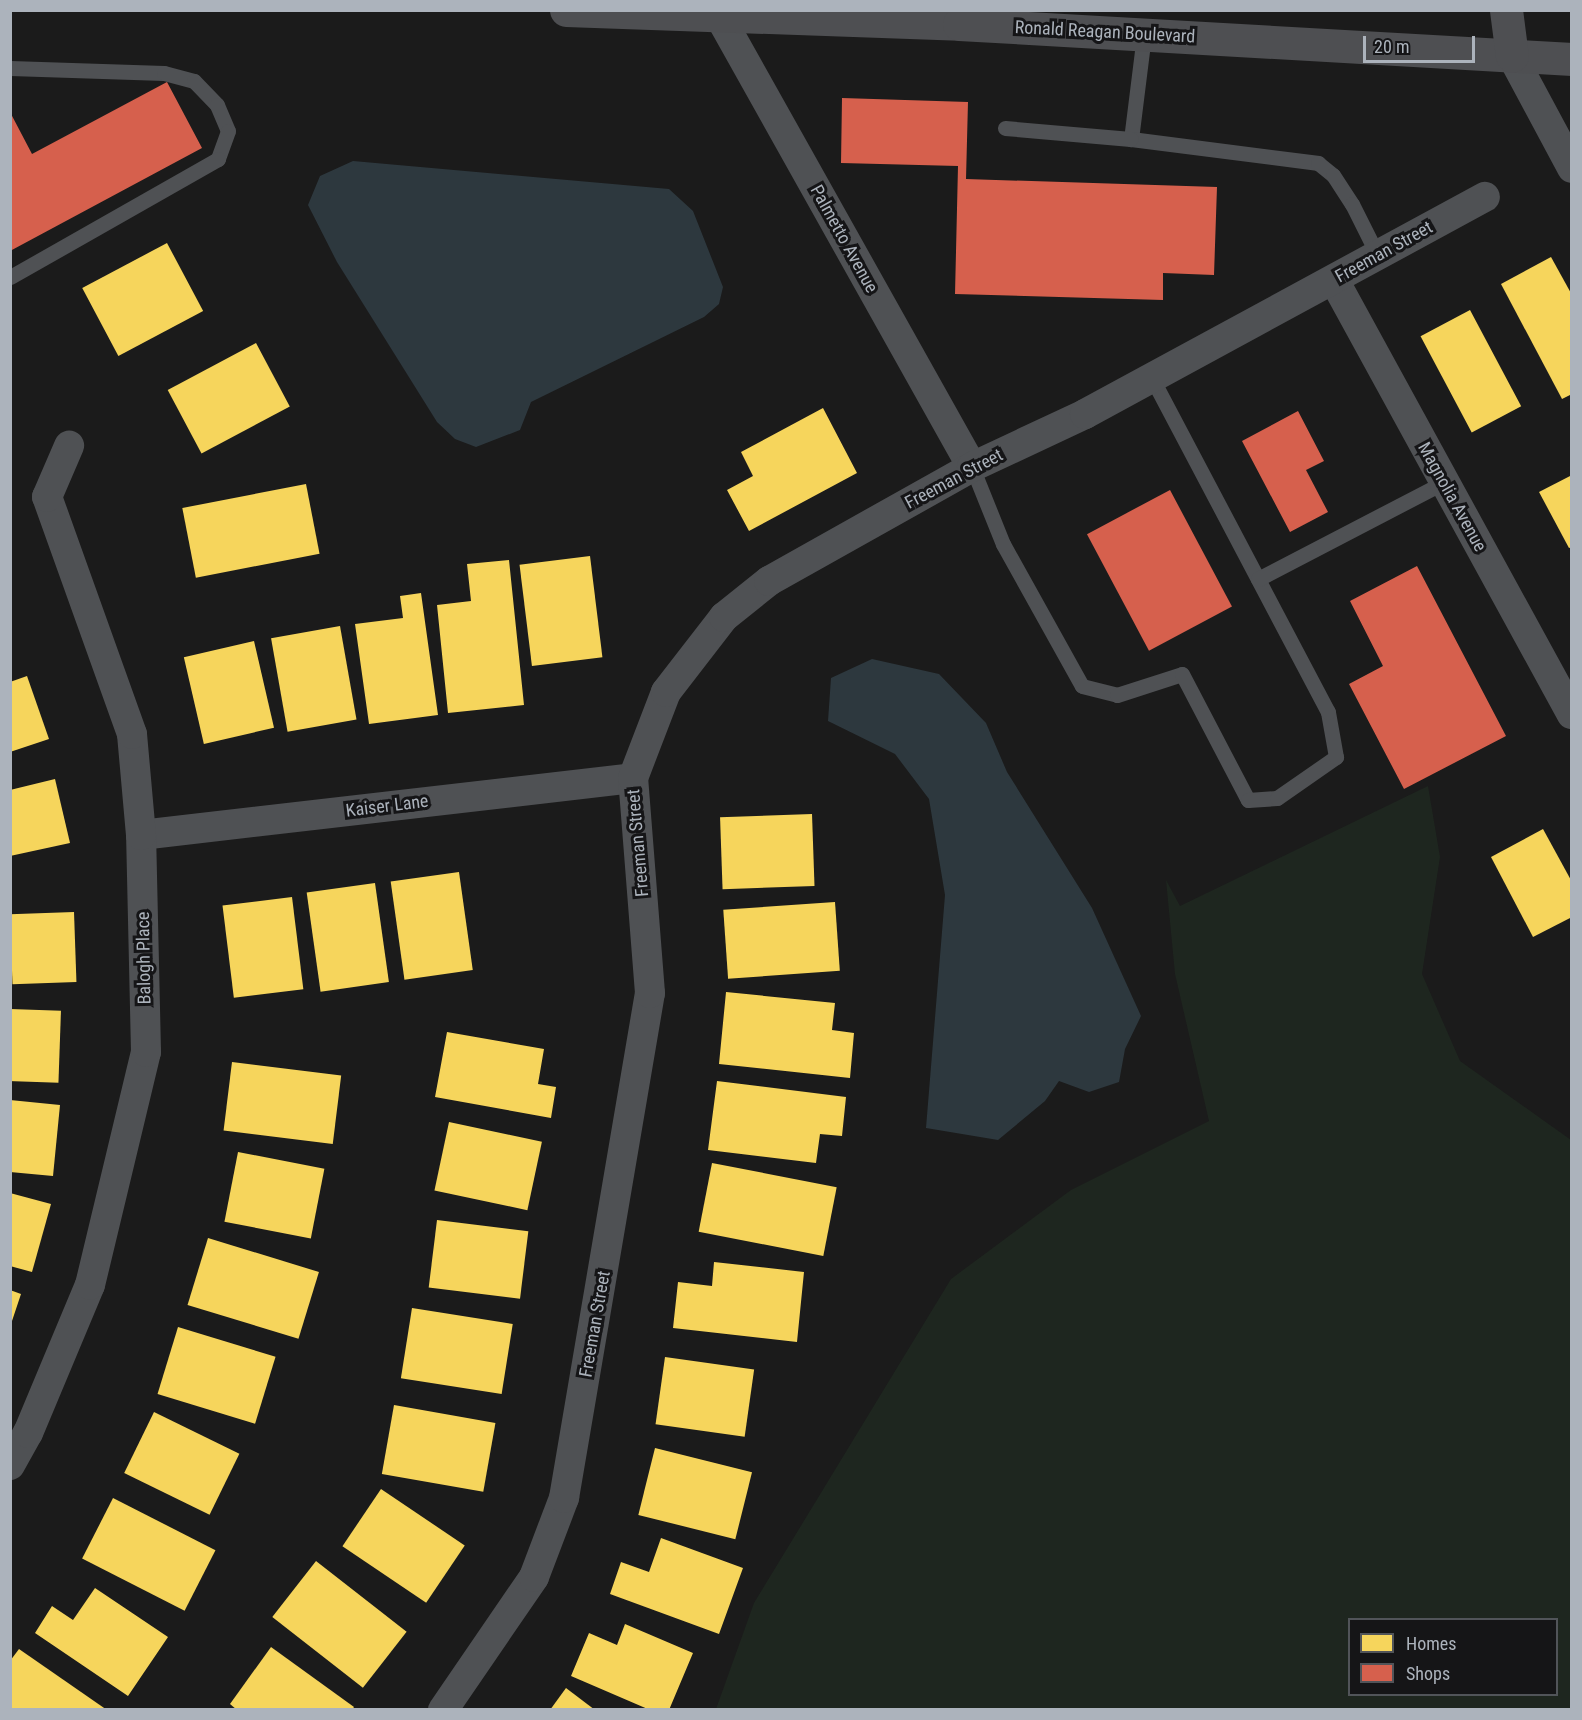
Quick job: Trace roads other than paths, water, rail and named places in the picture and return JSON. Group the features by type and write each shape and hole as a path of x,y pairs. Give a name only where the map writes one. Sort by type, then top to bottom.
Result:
{"main road":[{"name":"Ronald Reagan Boulevard","path":"566,10 817,17 1572,58"},
{"path":"1506,10 1512,56"}],"street":[{"name":"Palmetto Avenue","path":"718,14 972,467"},
{"path":"1512,56 1572,168"},
{"name":"Freeman Street","path":"443,1710 534,1577 564,1498 650,993 633,778 666,692 724,617 769,581 972,467 1152,378 1485,196"},
{"name":"Magnolia Avenue","path":"1334,280 1572,714"},
{"name":"Balogh Place","path":"10,1465 28,1433 90,1285 146,1052 141,835 132,734 47,497 69,446"},
{"name":"Kaiser Lane","path":"141,835 633,778"}],"lane":[{"path":"1131,139 1144,35"},
{"path":"10,68 164,73 194,81 217,105 228,131 218,159 10,277"},
{"path":"1005,128 1131,139 1318,163 1333,175 1352,204 1378,256"},
{"path":"972,467 1003,544 1082,686 1117,695 1182,674 1248,800 1277,798 1336,757 1328,712 1152,378"},
{"path":"1258,579 1444,482"}]}
